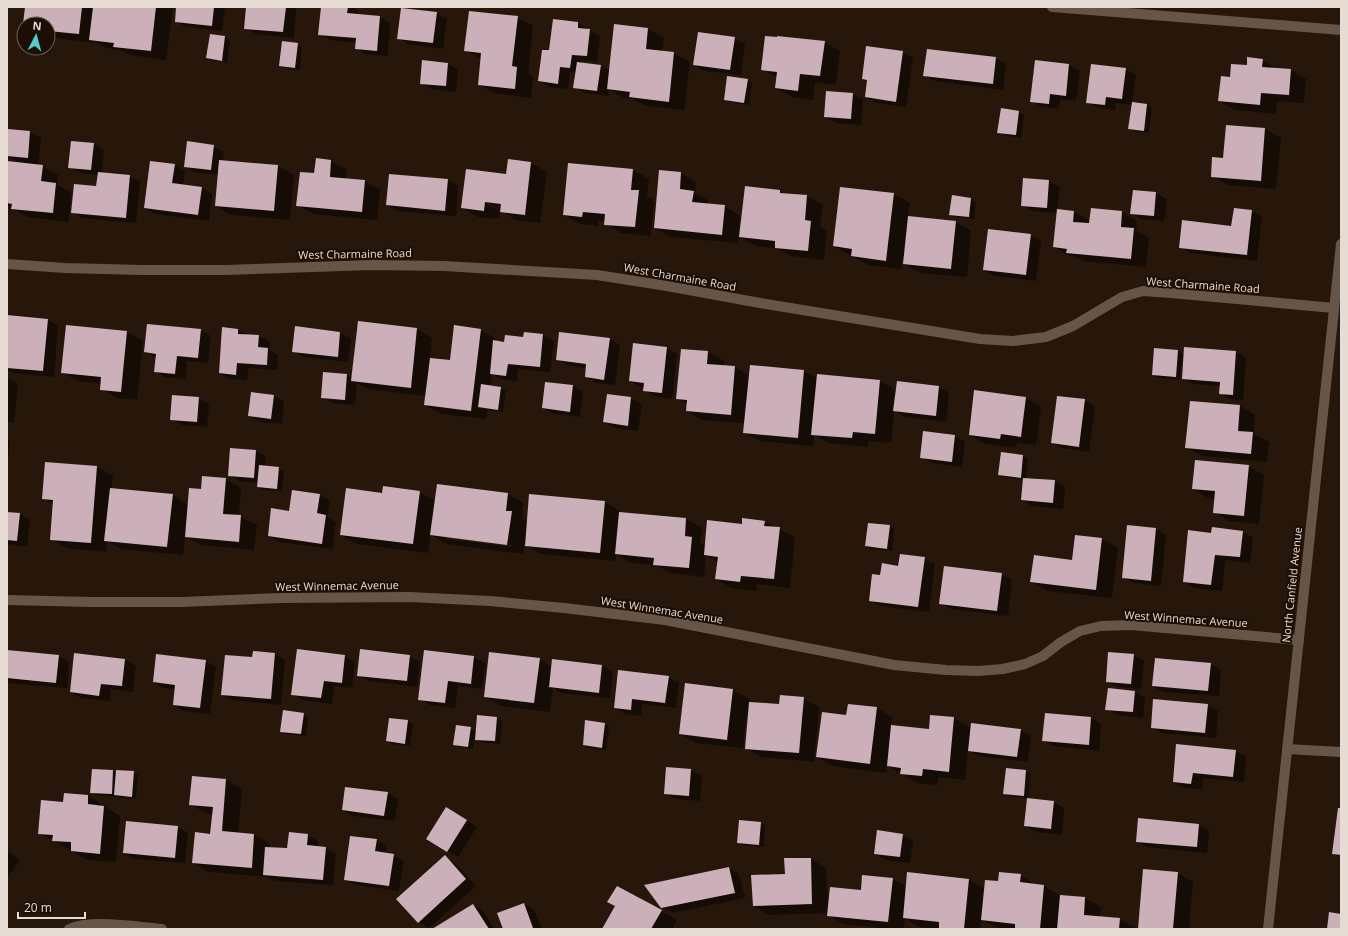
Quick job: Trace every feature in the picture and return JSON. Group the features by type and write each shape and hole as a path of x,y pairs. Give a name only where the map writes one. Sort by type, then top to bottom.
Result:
{"street":[{"path":"1052,7 1341,30"},
{"name":"North Canfield Avenue","path":"1268,929 1341,244"},
{"name":"West Charmaine Road","path":"7,264 65,268 142,270 225,270 372,265 444,266 597,275 980,339 1013,340 1046,337 1073,326 1122,297 1143,291 1334,308"},
{"name":"West Winnemac Avenue","path":"7,600 181,602 281,598 410,597 490,601 665,620 894,665 946,670 978,671 1003,669 1025,664 1043,656 1080,631 1101,626 1131,625 1299,640"},
{"path":"1287,749 1341,752"},
{"path":"69,929 76,926 93,924 162,929"}],"building":[{"path":"25,7 82,7 79,34 56,32 56,16 24,16"},
{"path":"93,7 156,7 151,51 113,47 114,43 89,40"},
{"path":"176,7 214,7 212,26 175,22"},
{"path":"246,7 286,7 283,32 244,29"},
{"path":"321,7 348,7 347,13 380,16 377,51 355,49 356,38 318,35"},
{"path":"401,8 437,12 433,43 397,39"},
{"path":"469,11 518,16 512,66 517,67 515,89 478,85 481,53 464,51"},
{"path":"553,19 578,22 578,28 590,29 587,56 572,55 570,68 560,67 558,84 538,81 542,50 549,50"},
{"path":"614,24 648,28 646,49 674,52 669,102 629,97 630,92 607,89"},
{"path":"698,32 735,37 730,70 693,65"},
{"path":"210,34 225,36 222,61 206,58"},
{"path":"765,36 825,41 820,76 800,74 798,91 775,88 777,72 761,70"},
{"path":"282,41 298,43 295,68 279,66"},
{"path":"866,46 903,51 896,102 865,97 867,80 862,79"},
{"path":"927,49 996,57 993,84 923,76"},
{"path":"1247,57 1263,59 1262,67 1291,69 1289,95 1261,93 1260,105 1218,101 1221,76 1230,77 1231,64 1247,65"},
{"path":"422,60 448,63 446,86 420,84"},
{"path":"1035,60 1069,64 1066,96 1050,94 1049,104 1030,102"},
{"path":"577,62 601,65 597,91 573,88"},
{"path":"1091,64 1126,68 1122,99 1106,97 1105,105 1086,103"},
{"path":"727,76 748,79 744,103 724,100"},
{"path":"826,91 853,93 851,119 824,117"},
{"path":"1132,102 1147,104 1144,131 1128,129"},
{"path":"1001,108 1019,111 1016,135 997,133"},
{"path":"1226,125 1265,128 1261,181 1211,177 1212,157 1223,158"},
{"path":"8,129 30,131 28,158 7,156"},
{"path":"71,141 94,143 91,170 68,168"},
{"path":"187,141 214,145 211,170 184,167"},
{"path":"316,158 331,160 330,177 365,180 362,212 296,206 300,172 314,173"},
{"path":"508,159 531,162 525,215 500,212 501,204 485,202 484,211 461,208 466,169 506,174"},
{"path":"219,160 278,165 274,211 215,206"},
{"path":"7,161 43,165 41,181 56,183 53,213 11,209 12,204 7,203"},
{"path":"150,161 175,164 172,183 202,187 198,215 144,208"},
{"path":"568,163 633,169 631,190 639,190 635,227 604,225 605,214 583,212 582,217 563,215"},
{"path":"659,170 681,172 680,189 694,191 692,202 725,205 722,235 654,228"},
{"path":"98,172 130,175 126,218 71,213 74,184 96,186"},
{"path":"389,174 448,179 445,211 386,205"},
{"path":"1023,178 1049,180 1047,208 1021,206"},
{"path":"745,186 780,190 780,193 807,195 805,220 811,221 808,251 775,248 775,241 739,237"},
{"path":"840,187 894,193 886,261 851,256 852,249 833,246"},
{"path":"1133,190 1156,192 1154,216 1130,214"},
{"path":"952,195 971,198 969,217 949,215"},
{"path":"1091,208 1122,211 1121,227 1134,228 1131,259 1066,253 1067,249 1053,247 1057,209 1074,211 1073,222 1089,223"},
{"path":"1234,208 1252,210 1247,255 1179,248 1182,220 1231,226"},
{"path":"908,216 956,221 951,269 903,264"},
{"path":"988,229 1031,234 1026,275 983,270"},
{"path":"7,315 48,319 43,371 7,368"},
{"path":"358,321 417,328 411,388 351,381"},
{"path":"147,324 201,329 198,358 177,356 175,374 154,372 156,354 144,352"},
{"path":"66,325 127,331 121,392 100,390 101,377 61,373"},
{"path":"454,325 481,329 471,411 424,405 430,358 450,360"},
{"path":"295,326 340,332 338,357 292,352"},
{"path":"222,327 238,329 238,334 259,335 258,347 268,348 267,365 237,363 236,375 219,373"},
{"path":"524,332 543,334 540,367 508,364 506,376 490,374 493,340 504,342 505,335 523,337"},
{"path":"559,332 610,338 604,380 585,377 586,364 556,360"},
{"path":"633,343 667,347 662,393 643,391 644,383 629,381"},
{"path":"1184,347 1236,351 1233,395 1219,394 1220,382 1182,379"},
{"path":"1154,348 1178,350 1176,377 1152,375"},
{"path":"681,349 708,351 707,364 735,366 731,415 686,411 687,400 676,399"},
{"path":"750,365 804,370 798,438 743,433"},
{"path":"323,372 347,374 345,400 321,398"},
{"path":"817,374 880,380 875,434 853,432 852,438 811,435"},
{"path":"897,381 939,386 936,416 893,411"},
{"path":"545,382 573,385 570,412 542,408"},
{"path":"481,384 501,387 498,410 478,407"},
{"path":"974,390 1026,397 1021,437 1001,434 1000,439 969,435"},
{"path":"251,392 274,395 271,419 248,416"},
{"path":"607,394 631,397 628,426 603,422"},
{"path":"172,395 199,397 197,422 170,420"},
{"path":"1057,396 1085,399 1079,447 1051,443"},
{"path":"1190,401 1240,405 1238,431 1253,432 1251,454 1185,448"},
{"path":"923,431 955,435 952,462 920,458"},
{"path":"230,448 256,450 254,478 228,476"},
{"path":"1001,452 1023,455 1021,478 998,475"},
{"path":"1195,460 1249,465 1244,516 1213,513 1215,491 1192,489"},
{"path":"45,462 97,466 91,543 50,540 53,500 42,499"},
{"path":"259,465 279,467 277,489 257,487"},
{"path":"202,476 226,478 223,514 241,515 239,542 185,537 189,488 201,489"},
{"path":"1023,478 1055,480 1053,503 1021,500"},
{"path":"437,484 508,493 506,511 512,511 507,545 430,535"},
{"path":"383,486 420,491 413,544 340,535 346,488 382,493"},
{"path":"110,488 173,494 167,547 104,541"},
{"path":"292,490 320,494 317,513 326,515 322,544 268,536 271,508 289,511"},
{"path":"529,494 605,501 600,553 525,546"},
{"path":"7,512 20,513 17,541 7,540"},
{"path":"619,512 686,518 685,536 692,537 689,568 653,565 654,558 615,554"},
{"path":"742,518 765,521 764,526 780,527 774,579 741,576 740,582 715,579 718,557 704,555 707,520 742,524"},
{"path":"868,523 890,525 887,549 865,546"},
{"path":"1127,525 1156,528 1151,581 1122,578"},
{"path":"1212,527 1243,531 1240,557 1215,555 1211,585 1183,582 1188,530 1211,533"},
{"path":"1075,535 1102,538 1096,590 1030,582 1034,555 1072,560"},
{"path":"900,554 925,557 918,607 869,601 872,574 880,575 882,563 898,566"},
{"path":"944,566 1002,573 997,611 939,604"},
{"path":"297,649 345,655 342,683 324,681 321,698 291,695"},
{"path":"360,649 410,655 407,681 357,676"},
{"path":"7,650 59,655 56,683 7,678"},
{"path":"424,650 474,656 471,684 448,681 445,703 418,700"},
{"path":"253,651 275,653 271,699 221,695 225,655 252,657"},
{"path":"489,652 540,658 534,703 484,697"},
{"path":"1108,652 1134,654 1131,684 1106,682"},
{"path":"74,653 125,659 122,686 101,684 99,696 70,692"},
{"path":"156,654 206,660 200,708 173,705 175,685 153,682"},
{"path":"1155,658 1211,663 1208,691 1152,686"},
{"path":"552,659 602,665 599,693 549,687"},
{"path":"618,670 669,676 665,703 632,699 631,710 614,708"},
{"path":"685,683 733,689 727,740 679,734"},
{"path":"1108,688 1135,691 1133,712 1105,710"},
{"path":"780,695 804,697 799,753 745,749 749,702 779,704"},
{"path":"1153,699 1208,704 1205,733 1151,728"},
{"path":"848,704 877,707 870,764 816,757 822,712 846,715"},
{"path":"283,710 304,713 301,734 280,732"},
{"path":"1045,713 1091,717 1089,745 1042,741"},
{"path":"477,715 497,717 495,741 475,740"},
{"path":"930,715 954,717 949,772 923,769 922,776 900,774 901,768 887,766 891,725 929,729"},
{"path":"389,718 408,720 405,744 386,741"},
{"path":"585,720 605,723 602,748 583,745"},
{"path":"971,723 1021,729 1017,757 968,751"},
{"path":"456,725 471,727 468,747 453,745"},
{"path":"1176,744 1236,750 1233,777 1193,773 1191,784 1173,782"},
{"path":"666,767 691,769 689,796 664,794"},
{"path":"1006,768 1026,770 1024,796 1003,794"},
{"path":"92,769 113,770 112,794 90,793"},
{"path":"116,770 134,771 132,797 114,795"},
{"path":"192,776 226,779 222,831 254,834 252,868 192,863 195,832 210,834 213,807 189,805"},
{"path":"345,787 388,792 384,816 342,810"},
{"path":"64,793 88,795 88,804 104,806 100,854 71,851 71,842 52,841 53,835 38,834 41,800 63,802"},
{"path":"1027,798 1054,801 1051,829 1024,826"},
{"path":"446,807 467,820 447,852 426,839"},
{"path":"1338,808 1341,808 1341,855 1332,854"},
{"path":"1138,818 1199,824 1197,847 1136,842"},
{"path":"739,820 761,822 759,845 737,843"},
{"path":"126,821 178,826 175,858 123,853"},
{"path":"877,830 903,834 900,857 874,854"},
{"path":"289,832 308,834 307,845 326,847 323,880 263,875 265,847 287,848"},
{"path":"350,836 377,839 375,851 394,854 389,886 344,880"},
{"path":"445,855 466,879 418,923 396,899"},
{"path":"784,858 811,858 812,904 753,906 751,875 785,874"},
{"path":"729,867 735,893 661,908 644,885"},
{"path":"1143,869 1178,872 1173,929 1138,929"},
{"path":"907,872 969,879 964,929 939,929 939,922 903,918"},
{"path":"999,872 1021,874 1020,882 1044,885 1040,929 1015,929 1015,924 981,920 985,880 998,881"},
{"path":"862,875 893,878 888,922 827,916 830,887 861,890"},
{"path":"617,886 662,910 651,929 602,929 615,906 607,902"},
{"path":"1060,895 1085,897 1084,915 1120,918 1119,929 1057,929"},
{"path":"524,903 533,928 503,929 497,913"},
{"path":"473,904 489,929 432,929"},
{"path":"1329,912 1341,914 1341,929 1327,929"}]}
